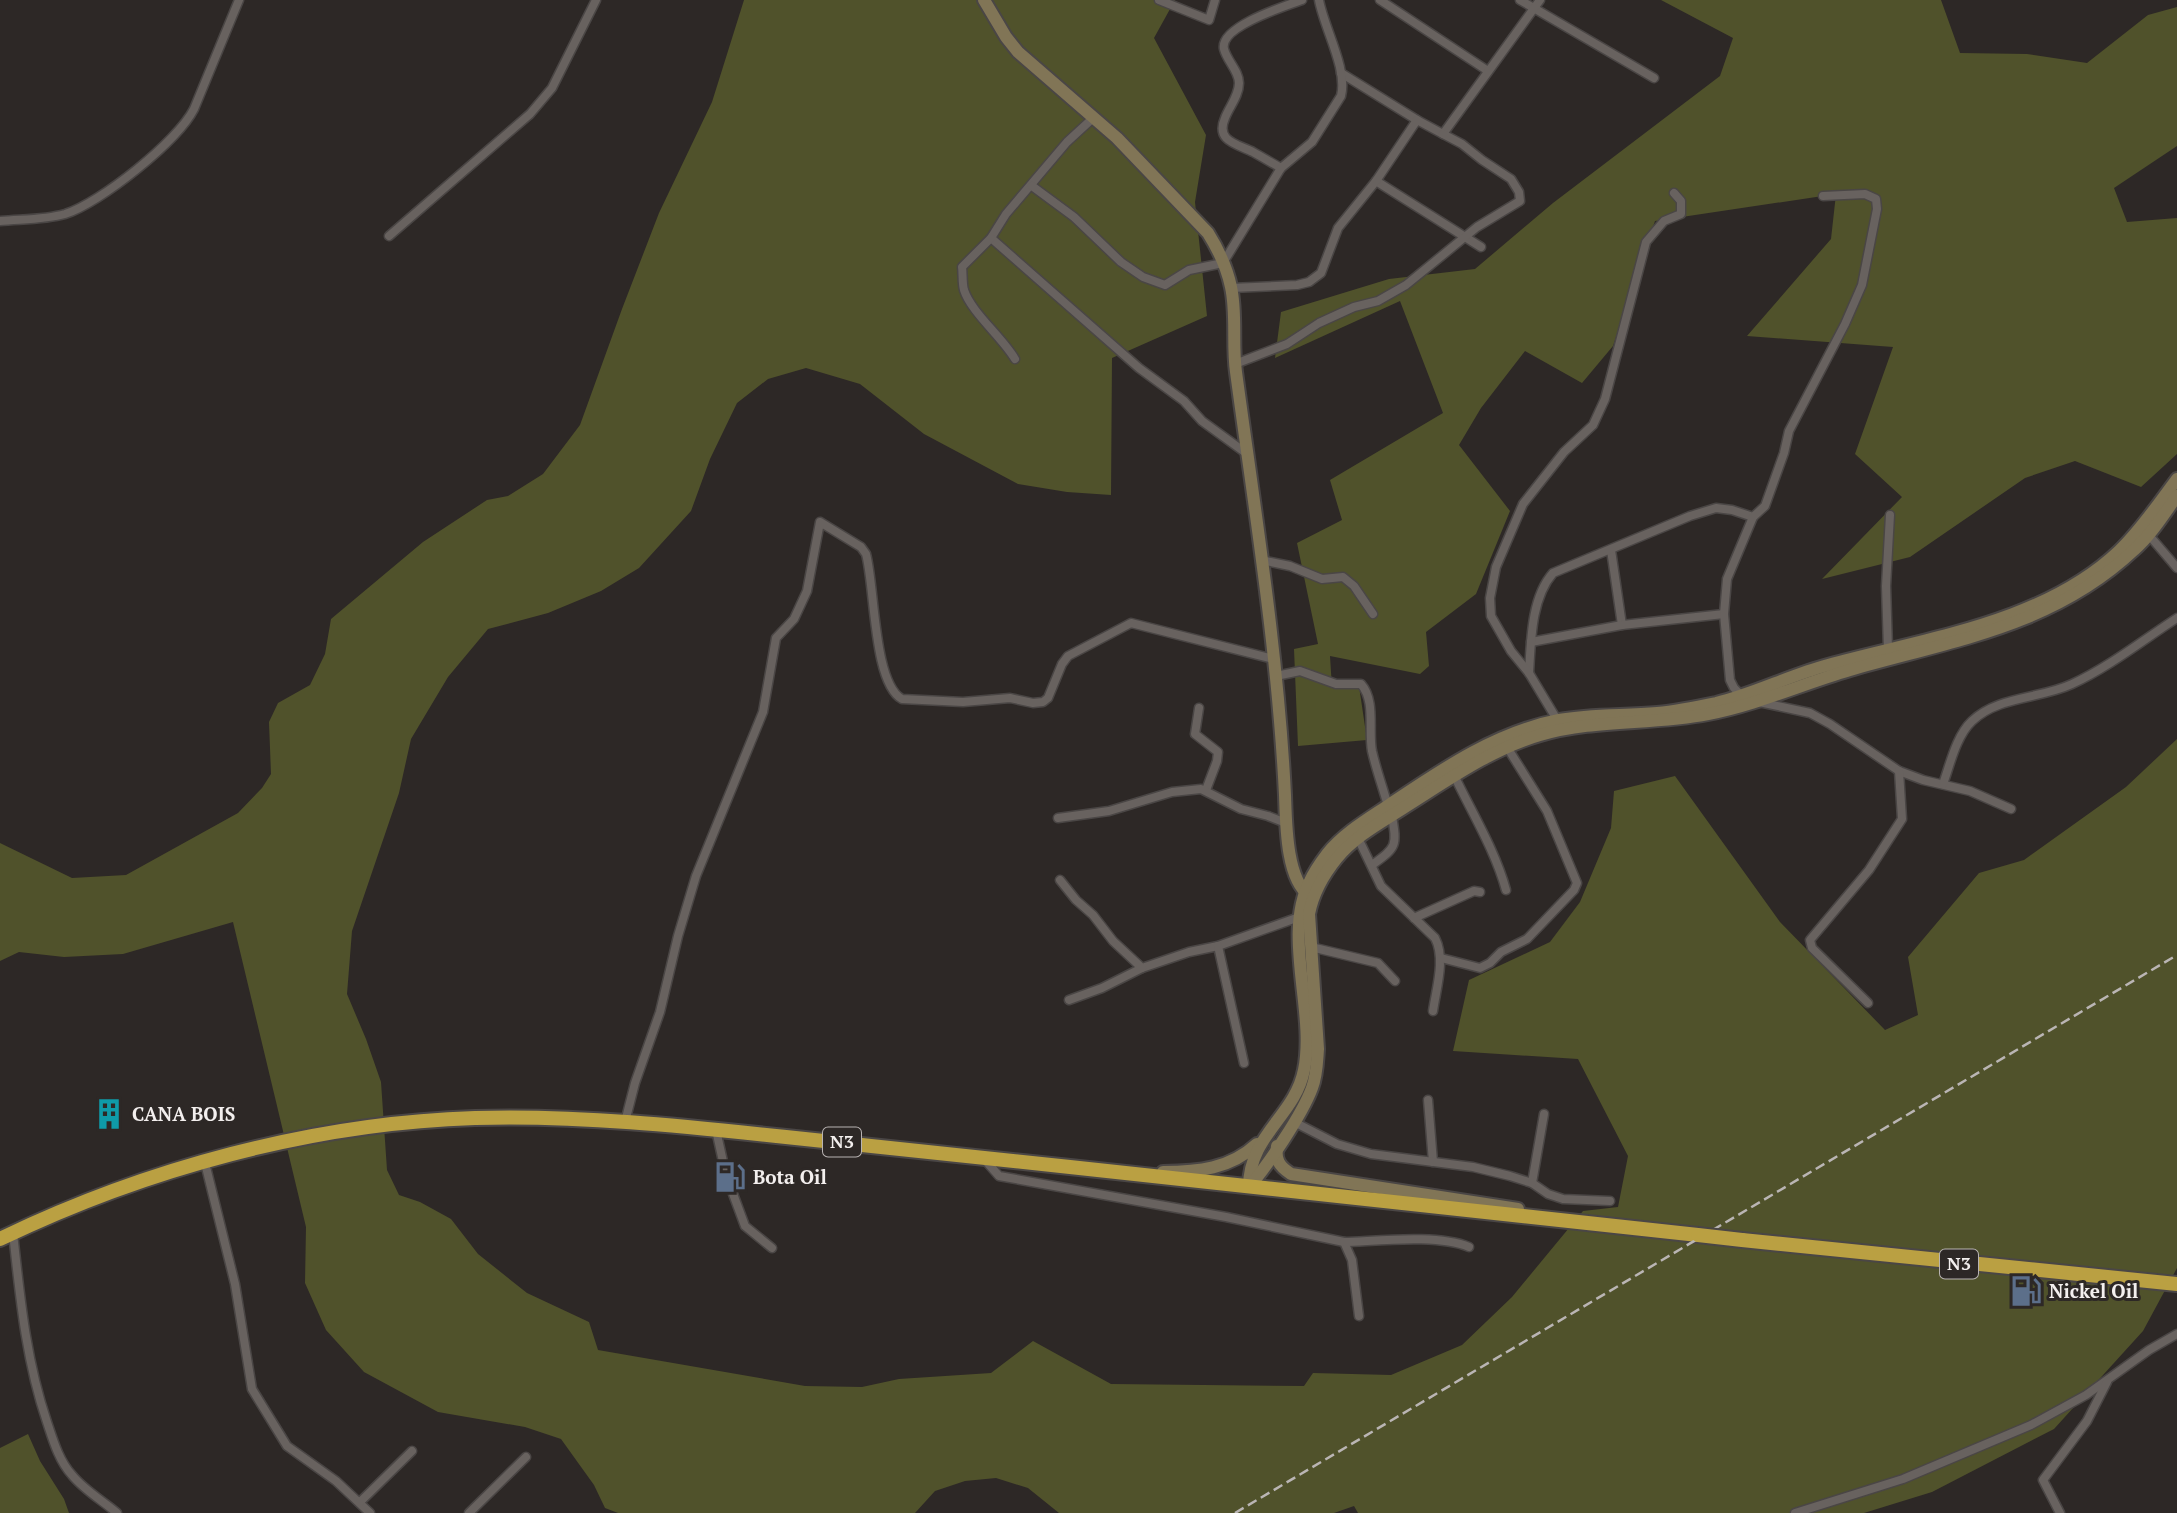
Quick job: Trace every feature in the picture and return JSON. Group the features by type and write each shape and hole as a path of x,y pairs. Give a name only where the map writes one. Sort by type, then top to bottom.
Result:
{"highway":[{"name":"N3","path":"6,1236 135,1182 319,1135 420,1122 523,1118 625,1122 716,1130 2177,1284"}],"street":[{"path":"0,221 53,216 75,210 123,179 179,130 194,109 239,0"},
{"path":"389,236 530,114 552,88 596,0"},
{"path":"984,0 1018,52 1117,138 1208,233 1219,250 1231,288 1235,364 1281,720 1286,823 1294,874 1309,895"},
{"path":"1159,0 1209,20 1215,0"},
{"path":"1281,168 1227,141 1221,131 1239,85 1224,44 1227,37 1238,27 1301,0"},
{"path":"1032,186 1074,217 1121,262 1143,277 1165,285 1189,270 1223,263 1281,168 1311,142 1328,120 1341,96 1343,88 1340,73 1319,0"},
{"path":"1380,0 1488,71"},
{"path":"1520,0 1654,78"},
{"path":"1443,134 1539,0"},
{"path":"1235,364 1287,344 1320,323 1354,307 1378,301 1406,285 1464,237 1499,212 1520,201 1519,191 1511,179 1462,144 1340,73"},
{"path":"1015,359 964,290 962,267 991,238 1006,214 1067,142 1093,119"},
{"path":"1231,288 1297,285 1309,282 1321,273 1338,228 1376,181 1417,120"},
{"path":"1376,181 1481,247"},
{"path":"1560,725 1491,616 1490,598 1496,567 1523,504 1564,452 1593,425 1605,399 1646,242 1664,220 1681,214 1681,201 1674,193"},
{"path":"1823,196 1865,194 1876,199 1877,209 1865,272 1845,324 1789,431 1765,506 1753,517 1727,579 1724,614 1730,680 1741,695 1754,701 1810,713 1899,771 1923,780 1970,791 2011,809"},
{"path":"991,238 1139,368 1184,401 1202,421 1246,453"},
{"path":"1309,895 1338,856 1357,838 1457,761 1497,740 1560,725 1721,702 1824,666 1968,630 2047,598 2081,580 2120,550 2177,479"},
{"path":"1249,1187 1249,1169 1255,1152 1288,1105 1304,1074 1307,1038 1304,915 1309,895 1328,853 1345,836 1507,747 1560,725 1660,721 1708,714 1829,676 1943,647 2030,617 2075,595 2102,577 2136,549 2177,496"},
{"path":"1529,673 1531,642 1544,583 1553,573 1690,516 1716,508 1753,517"},
{"path":"1888,649 1886,586 1890,515"},
{"path":"625,1122 635,1083 657,1022 696,876 763,712 776,638 793,619 807,591 820,522 861,547 866,554 874,620 888,683 894,694 902,699 963,702 1010,698 1032,703 1043,702 1048,698 1068,656 1131,623 1181,638 1273,659"},
{"path":"2148,534 2177,568"},
{"path":"1611,550 1622,625"},
{"path":"1261,560 1290,566 1322,579 1343,577 1354,586 1373,614"},
{"path":"1531,642 1622,625 1724,614"},
{"path":"1942,784 1965,730 1973,720 2009,702 2042,695 2082,679 2177,618"},
{"path":"1276,676 1300,671 1336,684 1361,684 1366,690 1372,748 1396,842 1392,851 1372,865"},
{"path":"1199,708 1196,737 1218,752 1206,790"},
{"path":"1441,958 1480,968 1490,963 1501,952 1527,939 1574,890 1577,883 1547,811 1507,747"},
{"path":"1868,1003 1812,948 1810,940 1869,870 1902,819 1899,771"},
{"path":"1454,775 1498,861 1506,890"},
{"path":"1058,818 1109,811 1172,792 1206,790 1241,809 1286,823"},
{"path":"1357,838 1381,886 1439,946 1441,958 1433,1012"},
{"path":"1060,880 1113,941 1142,968"},
{"path":"1414,918 1474,891 1480,892"},
{"path":"1069,1000 1142,968 1189,952 1218,946 1304,915"},
{"path":"1249,1187 1294,1122 1312,1089 1317,1070 1311,947 1304,915"},
{"path":"1218,946 1244,1063"},
{"path":"1311,947 1378,963 1395,981"},
{"path":"1428,1100 1433,1162"},
{"path":"1532,1184 1544,1114"},
{"path":"1294,1122 1337,1144 1357,1150 1473,1167 1532,1184 1563,1199 1610,1201"},
{"path":"716,1130 726,1175 745,1226 772,1248"},
{"path":"1107,1172 1175,1172 1215,1168 1236,1160 1265,1137"},
{"path":"1278,1146 1276,1159 1279,1165 1291,1174 1562,1215 1601,1224"},
{"path":"982,1158 999,1176 1226,1217 1344,1242 1420,1240 1458,1242 1469,1247"},
{"path":"205,1163 234,1284 252,1389 288,1446 336,1481 370,1513"},
{"path":"6,1236 35,1389 51,1436 72,1476 117,1513"},
{"path":"1344,1242 1352,1260 1359,1316"},
{"path":"1796,1513 1941,1465 2059,1412 2149,1350 2177,1335"},
{"path":"2060,1513 2043,1480 2087,1421 2109,1379"},
{"path":"360,1503 412,1451"},
{"path":"470,1513 526,1457"}],"green space":[{"path":"744,0 1175,0 1154,38 1206,135 1195,202 1207,316 1112,358 1111,495 1067,492 1018,484 924,434 860,384 806,368 768,379 737,403 710,459 691,511 639,568 601,591 548,613 488,629 448,677 411,739 399,793 352,931 347,994 381,1082 387,1170 399,1195 420,1202 451,1219 478,1254 527,1293 589,1322 598,1350 805,1386 862,1387 899,1379 991,1373 1033,1341 1111,1384 1304,1386 1313,1373 1391,1375 1462,1345 1512,1297 1583,1211 1618,1207 1628,1156 1578,1059 1453,1051 1469,980 1550,942 1580,902 1611,828 1614,791 1675,776 1780,922 1885,1030 1918,1015 1908,957 1979,873 2024,860 2126,787 2177,739 2177,1268 2143,1331 2054,1429 1932,1492 1864,1513 1358,1513 1354,1506 1334,1513 1059,1513 1028,1488 996,1478 965,1481 935,1491 915,1513 618,1513 605,1508 594,1485 561,1439 525,1427 438,1412 364,1372 326,1330 305,1283 306,1227 233,922 123,954 64,957 19,952 0,961 0,843 72,878 126,875 238,813 262,788 271,774 269,722 278,703 310,685 325,654 331,619 423,542 487,500 508,496 543,474 580,425 659,213 712,102"},
{"path":"1661,0 1941,0 1960,53 2027,54 2087,63 2148,15 2177,7 2177,146 2114,188 2127,222 2177,218 2177,454 2141,487 2075,461 2025,478 1910,557 1822,579 1902,497 1855,454 1893,347 1747,336 1831,239 1836,194 1655,221 1613,346 1582,383 1525,351 1481,408 1459,445 1510,511 1476,594 1426,632 1429,666 1420,674 1330,656 1332,688 1359,686 1367,740 1298,746 1294,649 1318,644 1297,543 1342,520 1330,480 1443,413 1400,301 1275,358 1281,312 1389,279 1475,269 1553,203 1720,76 1733,38"},
{"path":"28,1434 69,1513 0,1513 0,1448"}],"railway":[{"path":"1235,1513 2177,955"}],"place":[{"name":"CANA BOIS","path":"109,1114"},
{"name":"Bota Oil","path":"730,1177"},
{"name":"Nickel Oil","path":"2026,1291"}]}
